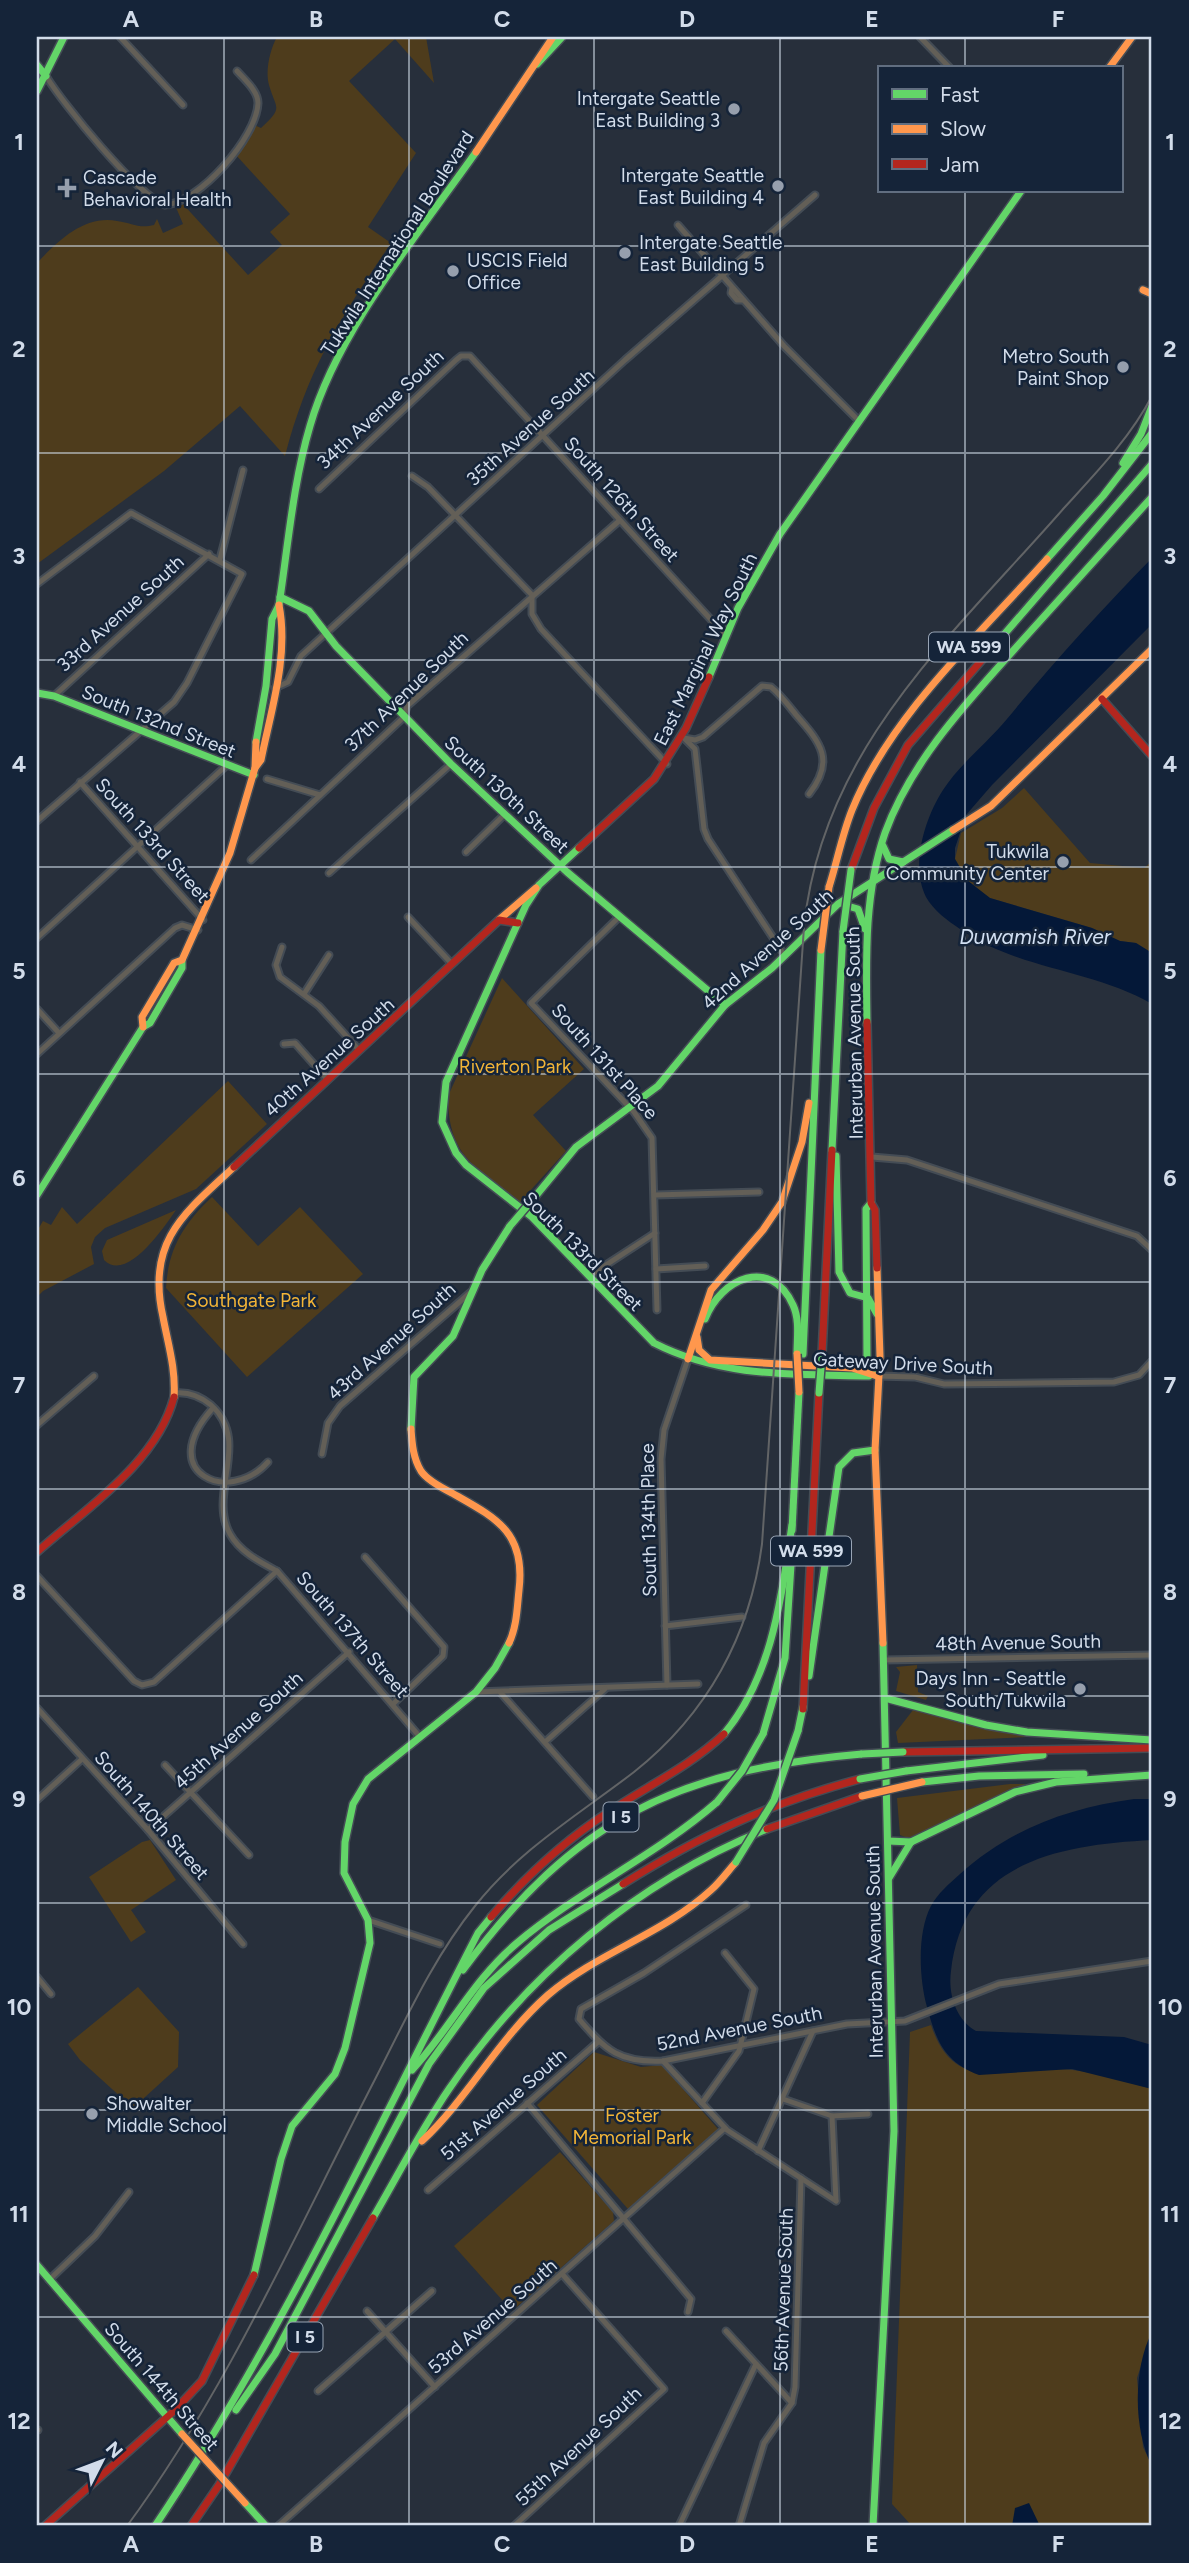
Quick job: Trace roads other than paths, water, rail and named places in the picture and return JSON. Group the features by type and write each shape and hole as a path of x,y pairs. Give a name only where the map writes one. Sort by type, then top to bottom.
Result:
{"main road":[{"path":"37,91 64,37"},
{"name":"Tukwila International Boulevard","path":"254,771 253,758 266,685 272,619 279,601 301,462 310,424 336,361 380,290 537,64 552,37"},
{"path":"537,64 562,37"},
{"path":"1110,66 1132,37"},
{"path":"37,65 46,76"},
{"name":"East Marginal Way South","path":"442,1122 441,1109 446,1082 518,923 539,885 667,764 684,738 749,585 779,534 1020,192"},
{"path":"1143,290 1152,294"},
{"path":"1103,496 1141,434 1152,406"},
{"name":"WA 599","path":"406,2076 427,2054 473,1987 516,1943 544,1920 676,1837 717,1802 742,1771 763,1734 785,1658 821,950 829,887 852,810 888,744 925,696 1103,496 1152,433"},
{"name":"WA 599","path":"415,2147 439,2125 497,2047 548,1995 575,1975 679,1914 710,1890 736,1862 760,1829 778,1793 803,1709 834,1080 843,930 851,870 883,787 916,734 1152,464"},
{"name":"Interurban Avenue South","path":"873,2526 893,2158 885,1698 875,1450 880,1356 875,1210 871,1203 867,937 874,882 883,842 902,794 945,729 1152,497"},
{"name":"Tukwila International Boulevard","path":"37,1195 143,1027 142,1017 174,963 181,960 203,920 230,853 254,771 261,760 275,688 284,617 279,601"},
{"name":"South 130th Street","path":"279,601 304,607 404,717 451,764 560,866 725,1005"},
{"path":"1151,753 1102,699 1152,649"},
{"path":"37,693 54,696"},
{"name":"South 132nd Street","path":"54,696 227,765 254,771"},
{"name":"42nd Avenue South","path":"368,1920 344,1873 345,1842 354,1804 368,1779 476,1692 506,1650 516,1621 521,1575 516,1546 510,1533 494,1517 443,1488 422,1472 413,1451 410,1409 414,1377 453,1335 471,1292 510,1226 590,1134 629,1108 672,1070 725,1005 785,956 833,908 855,891 874,882 974,819 1005,794 1102,699"},
{"path":"883,842 889,859 897,863 907,862"},
{"name":"40th Avenue South","path":"176,1393 158,1291 158,1266 171,1233 198,1198 524,895 539,885"},
{"path":"833,908 849,904 854,906 863,920 867,937"},
{"path":"499,920 518,923"},
{"path":"688,1359 711,1290 768,1224 788,1188 803,1142 817,1053"},
{"path":"834,1080 839,1272 850,1293 868,1298 877,1314"},
{"name":"South 133rd Street","path":"442,1122 448,1142 466,1164 532,1217 644,1335 663,1349 688,1359"},
{"name":"Interurban Avenue South","path":"871,1203 866,1209 867,1360 877,1376"},
{"path":"688,1359 722,1289 743,1278 759,1278 778,1286 793,1305 800,1354"},
{"path":"697,1337 699,1349 710,1360 852,1368 877,1376"},
{"name":"Gateway Drive South","path":"688,1359 747,1371 877,1376"},
{"path":"37,1552 150,1446 165,1424 176,1393"},
{"path":"803,1709 817,1629 837,1474 841,1463 853,1453 875,1450"},
{"path":"447,1995 478,1933 530,1874 593,1821 701,1756 718,1743 741,1715 757,1688 769,1654 792,1525"},
{"path":"885,1698 986,1725 1027,1732 1152,1740"},
{"name":"I 5","path":"155,2526 213,2439 264,2350 447,1995 486,1935 512,1904 570,1850 615,1820 677,1790 727,1773 821,1756 1152,1748"},
{"name":"I 5","path":"213,2439 253,2389 275,2354 442,2043 484,1988 549,1930 674,1852 759,1811 807,1793 906,1770 1111,1749"},
{"path":"888,1841 911,1842 993,1801 1029,1788 1056,1782 1152,1773"},
{"name":"I 5","path":"191,2526 219,2485 443,2097 521,1997 580,1940 625,1904 699,1858 769,1826 862,1796 922,1782 979,1776 1152,1773"},
{"path":"889,1878 911,1842"},
{"path":"44,2526 168,2417 202,2381 226,2338 257,2269 281,2159 292,2126 329,2082 341,2062 370,1943 368,1920"},
{"name":"South 144th Street","path":"37,2265 265,2526"}],"street":[{"path":"120,37 183,105"},
{"path":"919,37 948,66"},
{"path":"46,76 61,101 86,130 150,197 165,205 182,201 200,188 231,159 244,138 258,103 257,95 237,71"},
{"name":"35th Avenue South","path":"275,688 288,682 301,656 815,195"},
{"path":"678,225 722,277 742,296 742,300 846,411 858,420"},
{"name":"South 126th Street","path":"465,355 475,359 726,635"},
{"name":"34th Avenue South","path":"319,489 456,360 465,355"},
{"path":"220,559 243,470"},
{"path":"412,476 456,515 532,595 532,614 541,629 667,764"},
{"path":"37,584 131,513 220,559 240,571 241,578 187,683 164,713 37,821"},
{"name":"37th Avenue South","path":"251,860 404,717 407,706 620,521"},
{"name":"33rd Avenue South","path":"54,696 209,554"},
{"path":"684,738 695,740 703,737 762,685 775,690 822,747 823,763 818,782 809,794"},
{"path":"684,738 695,750 708,839 785,956"},
{"path":"329,873 451,764"},
{"path":"37,938 227,765"},
{"path":"267,779 320,795"},
{"name":"South 133rd Street","path":"80,782 203,920"},
{"path":"466,852 505,814"},
{"path":"408,917 452,964"},
{"name":"South 131st Place","path":"619,917 531,1003 629,1108 652,1138 657,1310"},
{"path":"37,1054 178,926 198,930"},
{"path":"282,947 277,958 278,972 286,983 319,1006 359,1050"},
{"path":"304,994 329,955"},
{"path":"37,1009 59,1034"},
{"path":"284,1044 295,1044 327,1079"},
{"path":"872,1157 907,1160 1125,1232 1145,1240 1152,1250"},
{"path":"655,1195 759,1192"},
{"path":"589,1276 654,1233"},
{"path":"656,1269 705,1266"},
{"name":"43rd Avenue South","path":"322,1454 328,1423 340,1406 471,1292"},
{"name":"South 134th Place","path":"667,1685 661,1459 664,1430 688,1359"},
{"name":"Gateway Drive South","path":"877,1376 915,1377 944,1384 1114,1382 1139,1375 1152,1361"},
{"path":"37,1425 94,1376"},
{"path":"176,1393 195,1395 213,1408 194,1438 190,1460 203,1475 227,1481 250,1478 268,1462"},
{"name":"South 137th Street","path":"213,1408 228,1427 230,1448 225,1515 230,1534 247,1552 277,1571 419,1737"},
{"path":"365,1557 444,1647 443,1656 393,1704"},
{"path":"37,1576 134,1681 147,1684 155,1682 277,1571"},
{"path":"666,1626 742,1617"},
{"name":"45th Avenue South","path":"148,1830 349,1652"},
{"name":"48th Avenue South","path":"884,1660 1152,1655"},
{"path":"476,1692 698,1684"},
{"path":"545,1742 605,1689"},
{"path":"500,1692 593,1797"},
{"name":"South 140th Street","path":"37,1708 148,1830 243,1944"},
{"path":"37,1800 82,1759"},
{"path":"165,1765 248,1855"},
{"path":"598,2042 579,2019 578,2013 746,1905"},
{"path":"368,1920 440,1944"},
{"path":"702,2103 737,2056 754,1989 725,1953"},
{"name":"52nd Avenue South","path":"598,2042 614,2053 634,2061 663,2061 846,2024 905,2021 967,1994 1016,1980 1152,1961"},
{"path":"37,1977 51,1994"},
{"path":"758,2151 813,2031"},
{"name":"51st Avenue South","path":"428,2190 598,2042"},
{"path":"663,2061 725,2128 836,2201 832,2116"},
{"path":"783,2099 832,2116 868,2114"},
{"path":"527,2103 692,2303 688,2312"},
{"name":"53rd Avenue South","path":"278,2526 725,2128"},
{"name":"56th Avenue South","path":"792,2403 795,2385 801,2178"},
{"path":"49,2280 95,2236 129,2192"},
{"name":"55th Avenue South","path":"514,2526 664,2389 563,2275"},
{"path":"318,2392 432,2291"},
{"path":"367,2311 435,2387"},
{"path":"726,2331 792,2403 764,2443 739,2526"},
{"name":"56th Avenue South","path":"679,2526 756,2364"}],"water":[{"name":"Duwamish River","path":"1152,558 1152,624 992,785 966,815 955,848 955,859 967,880 990,898 1092,928 1120,941 1136,943 1152,953 1152,1004 1105,983 1030,962 982,943 941,915 933,906 926,897 919,871 925,828 936,801 950,780"},
{"path":"1134,1799 1152,1799 1152,1840 1083,1847 1051,1855 1021,1866 996,1883 975,1905 959,1934 951,1971 951,1988 958,2013 976,2031 1124,2037 1152,2045 1152,2089 1072,2069 979,2075 957,2064 938,2040 922,1983 921,1942 926,1917 934,1901 979,1858 1020,1833 1086,1808"},
{"path":"1152,2332 1152,2466 1141,2435 1138,2399 1141,2363"},
{"path":"1029,2503 1040,2526 1012,2526 1015,2508"}],"tram line":[{"path":"127,2526 162,2475 227,2369 417,1997 459,1928 492,1886 530,1850 634,1772 660,1749 683,1725 721,1671 747,1610 762,1544 804,927 816,863 836,804 865,750 899,698 979,602 1112,455 1152,396"}],"place":[{"name":"Intergate Seattle East Building 3","path":"734,109"},
{"name":"Intergate Seattle East Building 4","path":"778,186"},
{"name":"Cascade Behavioral Health","path":"67,188"},
{"name":"Intergate Seattle East Building 5","path":"625,253"},
{"name":"USCIS Field Office","path":"453,271"},
{"name":"Metro South Paint Shop","path":"1123,367"},
{"name":"Tukwila Community Center","path":"1063,862"},
{"name":"Days Inn - Seattle South/Tukwila","path":"1080,1689"},
{"name":"Showalter Middle School","path":"92,2114"}],"park label":[{"name":"Riverton Park","path":"515,1066"},
{"name":"Southgate Park","path":"251,1300"},
{"name":"Foster Memorial Park","path":"632,2126"}]}
